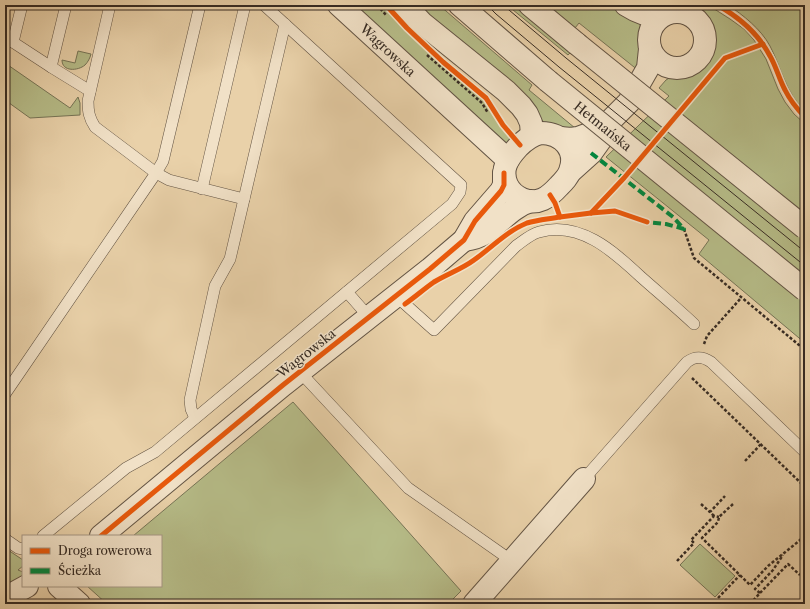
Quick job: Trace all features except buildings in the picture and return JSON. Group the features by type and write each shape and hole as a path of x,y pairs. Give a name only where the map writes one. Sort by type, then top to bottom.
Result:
{"street":[{"name":"Wagrowska","path":"102,535 300,372 430,269 464,240 475,221 501,191 504,185 506,166 339,5"},
{"name":"Hetmańska","path":"460,5 548,81 805,290"},
{"path":"530,5 805,228"},
{"path":"626,5 642,14 661,16"},
{"path":"560,138 578,138 602,129 629,102 648,68 650,49 649,35 651,27 655,21 661,16 675,11 689,14 696,18 704,30 706,37 703,52 699,58 694,63 674,69 646,94 629,102"},
{"path":"398,13 422,23 506,91 527,114 531,123 532,135"},
{"path":"650,49 654,56 665,65 672,68 679,68"},
{"path":"571,171 571,152 567,145 556,135 547,133 532,135 512,154 506,166 508,186 512,193 520,198 531,201 541,200 548,196 567,178 571,171 591,153 601,139 602,129"},
{"name":"Wagrowska","path":"464,240 478,237 485,233 517,207 531,201"},
{"path":"474,604 584,479"},
{"path":"5,598 25,587"},
{"path":"60,587 79,604"}],"lane":[{"path":"22,5 9,39 90,91"},
{"path":"51,67 66,5"},
{"path":"110,5 88,101 90,120 94,127 156,173 169,180 244,199"},
{"path":"5,394 163,161 200,5"},
{"path":"202,188 245,5"},
{"path":"44,535 126,468 155,452 452,204 460,192 461,185 264,5"},
{"path":"195,418 191,409 191,393 215,286 230,259 285,24"},
{"path":"396,296 434,330 516,246 538,232 563,230 588,236 608,248 694,324"},
{"path":"347,292 369,317"},
{"path":"584,479 687,362 691,358 696,357 702,357 711,362 805,452"},
{"path":"300,372 408,488 512,561"},
{"path":"5,539 18,548 22,549"}],"path":[{"path":"377,5 398,13"},
{"path":"425,53 482,103 490,117"},
{"path":"684,229 694,258 805,350"},
{"path":"690,376 805,487"},
{"path":"745,461 761,444"},
{"path":"710,512 725,496"},
{"path":"701,504 714,516 719,517"},
{"path":"733,504 719,517 718,522 702,538 750,585 768,566 804,537"},
{"path":"677,561 694,543 691,540 714,516"},
{"path":"760,593 755,589 772,572 784,553"},
{"path":"750,604 788,564 800,575"},
{"path":"718,598 740,575"}],"green space":[{"path":"348,5 388,5 419,37 477,92 514,134 506,143 498,140"},
{"path":"416,5 439,5 532,85 529,90 581,133 548,127 536,113"},
{"path":"507,5 513,5 570,53 568,55"},
{"path":"548,5 615,5 644,25 645,29 639,71 579,23 575,28"},
{"path":"640,5 708,5 744,29 754,40 766,59 785,102 794,114 805,124 805,343 699,254 709,240 606,157 669,96 659,88 666,80 693,70 703,63 708,55 708,30 695,13 678,8 650,12"},
{"path":"728,5 805,5 805,111 793,97 784,80 774,54 762,34 740,13"},
{"path":"78,51 91,54 86,64 75,69 65,67 62,60 75,63"},
{"path":"5,63 70,108 78,97 80,103 80,115 30,118 5,100"},
{"path":"293,402 461,591 448,604 107,604 88,587 162,587 162,535 134,535"},
{"path":"700,544 735,576 715,597 680,565"},
{"path":"5,548 22,559 22,567 18,570 22,572 22,587 5,604"}],"tram line":[{"path":"487,5 559,67 805,266"},
{"path":"503,5 805,252"}],"marked path":[{"path":"591,153 673,217 684,229 666,224 647,222"}],"cycle path":[{"path":"386,5 407,28 443,62 486,98 503,125 520,145"},
{"path":"717,5 740,20 760,40 772,60 787,94 805,117"},
{"path":"591,213 624,178 725,58 763,44"},
{"path":"102,535 283,385 430,269 464,240 475,221 501,191 504,185 504,173"},
{"path":"405,304 434,282 469,263 520,226 531,222 560,217 555,203 550,195"},
{"path":"560,217 615,211 647,222"}]}
